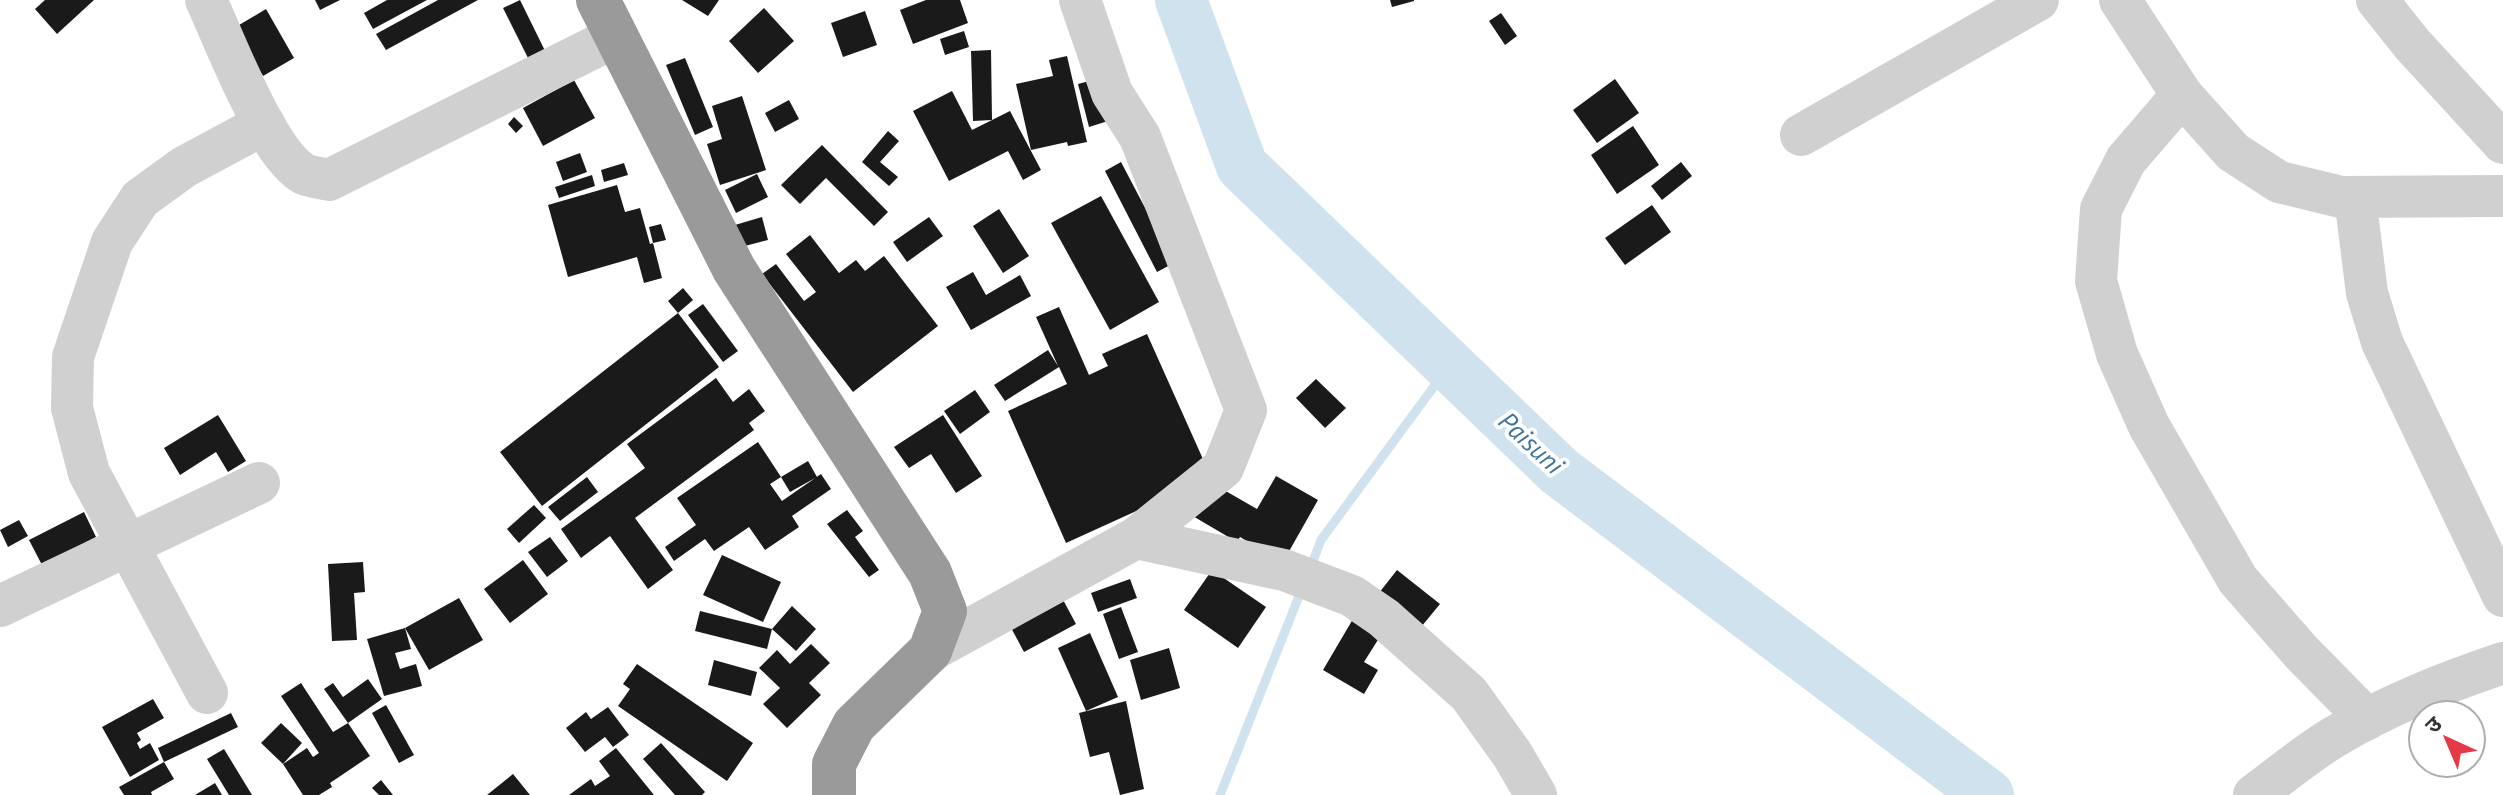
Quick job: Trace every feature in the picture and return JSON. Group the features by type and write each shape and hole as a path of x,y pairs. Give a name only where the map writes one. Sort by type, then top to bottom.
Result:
{"highway":[{"path":"606,18 734,269 930,573 945,611 930,651 854,725 834,764 834,795"}],"street":[{"path":"206,0 264,124 284,154 304,174 329,180 606,18"},
{"path":"930,651 1136,538 1223,468 1246,410 1140,137 1112,93 1080,0"},
{"path":"1801,135 2038,0"},
{"path":"2120,0 2182,95 2233,152 2279,182 2341,197 2503,196"},
{"path":"2377,0 2412,44 2503,143"},
{"path":"2182,95 2126,160 2101,209 2096,281 2117,354 2149,426 2238,580 2302,653 2367,719"},
{"path":"207,693 89,473 72,408 73,357 112,242 140,199 184,167 264,124"},
{"path":"2355,197 2367,293 2382,342 2503,596"},
{"path":"0,606 259,483"},
{"path":"1136,538 1284,570 1352,596 1384,618 1469,694 1512,754 1536,795"},
{"path":"2254,795 2331,739 2367,719 2425,690 2503,663"}],"building":[{"path":"45,0 94,0 57,34 35,9"},
{"path":"315,0 340,0 320,10"},
{"path":"387,0 427,0 373,29 364,13"},
{"path":"438,0 478,0 386,50 376,34"},
{"path":"520,0 551,63 535,72 503,8"},
{"path":"682,0 719,0 708,16"},
{"path":"926,0 960,0 968,23 913,44 900,10"},
{"path":"1390,0 1414,0 1414,1 1392,7"},
{"path":"764,8 794,41 758,73 729,41"},
{"path":"266,9 294,58 263,76 234,28"},
{"path":"865,11 877,45 843,57 831,23"},
{"path":"1501,13 1517,36 1505,45 1489,21"},
{"path":"964,31 969,47 945,55 940,39"},
{"path":"991,50 992,120 973,121 971,51"},
{"path":"1067,56 1087,142 1068,146 1067,142 1031,150 1016,84 1053,76 1049,60"},
{"path":"685,58 713,127 695,135 666,65"},
{"path":"1097,79 1108,121 1089,127 1078,84"},
{"path":"1615,79 1639,113 1597,143 1573,110"},
{"path":"574,80 595,118 543,146 523,108"},
{"path":"952,91 972,130 1010,111 1041,170 1023,180 1008,151 949,181 913,111"},
{"path":"742,96 766,170 720,185 707,144 722,139 712,106"},
{"path":"789,100 799,119 775,132 765,113"},
{"path":"514,117 523,126 516,133 508,124"},
{"path":"1633,126 1659,165 1617,194 1591,155"},
{"path":"888,131 899,141 880,162 898,177 889,186 862,162"},
{"path":"822,145 888,212 874,226 826,178 800,204 781,185"},
{"path":"580,153 587,172 563,181 556,162"},
{"path":"1121,162 1174,263 1157,272 1105,171"},
{"path":"1681,162 1692,176 1662,200 1651,186"},
{"path":"624,163 628,175 604,182 601,170"},
{"path":"757,174 768,197 736,213 725,190"},
{"path":"592,175 595,186 559,198 555,187"},
{"path":"617,185 625,212 640,208 662,278 644,283 637,257 568,277 548,205"},
{"path":"1101,196 1159,302 1110,330 1051,223"},
{"path":"1652,205 1671,232 1625,265 1605,238"},
{"path":"999,209 1029,256 1003,273 973,226"},
{"path":"762,217 768,240 741,247 735,225"},
{"path":"929,217 943,236 907,262 893,242"},
{"path":"661,224 666,240 653,243 649,227"},
{"path":"810,235 839,273 856,260 865,271 884,256 938,326 853,392 762,274 776,264 804,301 816,292 786,254"},
{"path":"973,272 986,295 1020,275 1031,296 971,330 946,287"},
{"path":"683,288 693,300 678,313 668,301"},
{"path":"703,304 738,351 723,362 688,315"},
{"path":"1059,307 1089,375 1108,366 1102,354 1147,334 1211,477 1066,543 1008,411 1067,384 1059,367 1005,401 994,385 1048,350 1058,366 1036,317"},
{"path":"678,313 719,367 542,506 500,452"},
{"path":"716,378 733,402 749,389 765,411 749,423 754,430 635,518 673,570 648,589 610,536 581,558 561,529 645,468 627,444"},
{"path":"1316,379 1346,408 1325,428 1296,398"},
{"path":"975,390 990,412 960,434 944,411"},
{"path":"218,415 246,461 228,472 216,452 180,475 164,448"},
{"path":"943,415 982,476 956,493 931,454 909,468 894,447"},
{"path":"758,442 781,477 808,461 817,477 821,474 831,489 792,516 799,527 765,550 749,527 714,551 705,539 674,561 665,547 696,525 677,498","holes":["781,477 790,492 815,478 782,501 770,484"]},
{"path":"1276,476 1318,500 1283,562 1240,537 1237,542 1191,515 1210,482 1257,509"},
{"path":"587,477 598,492 560,521 548,507"},
{"path":"534,505 546,518 519,543 507,529"},
{"path":"847,510 863,531 855,537 879,570 869,577 827,524"},
{"path":"84,512 96,537 42,565 29,540"},
{"path":"19,520 28,536 8,547 0,530"},
{"path":"550,537 568,561 547,577 528,552"},
{"path":"722,555 781,582 763,622 703,595"},
{"path":"523,560 548,594 510,623 484,589"},
{"path":"363,562 365,592 354,593 357,640 332,641 328,564"},
{"path":"1212,570 1266,607 1238,648 1184,610"},
{"path":"1397,570 1440,604 1417,632 1375,598"},
{"path":"1130,579 1137,598 1098,612 1091,593"},
{"path":"1061,596 1076,624 1024,652 1009,624"},
{"path":"459,598 483,640 429,670 405,628"},
{"path":"792,606 816,629 796,651 772,629"},
{"path":"1121,607 1138,652 1119,659 1103,614"},
{"path":"700,611 772,629 767,649 695,631"},
{"path":"1353,619 1381,635 1364,662 1378,670 1364,694 1323,670"},
{"path":"405,628 411,649 395,653 400,669 416,664 422,686 384,696 367,639"},
{"path":"1090,633 1118,697 1086,711 1058,648"},
{"path":"811,644 830,663 809,683 821,695 787,728 763,704 780,688 759,668 777,650 790,664"},
{"path":"1169,648 1180,688 1141,700 1130,660"},
{"path":"714,660 757,672 751,696 708,685"},
{"path":"637,664 753,743 727,781 618,706 630,689 623,684"},
{"path":"368,679 382,699 348,723 324,689 333,683 343,697"},
{"path":"301,683 333,732 348,723 370,756 330,783 332,787 319,795 303,795 283,764 307,748 313,757 319,753 281,696"},
{"path":"153,699 164,718 137,733 141,740 137,743 140,749 150,743 159,760 130,777 102,727"},
{"path":"1126,701 1144,789 1120,795 1109,752 1090,757 1079,713"},
{"path":"386,705 414,755 399,763 372,713"},
{"path":"608,707 629,735 613,747 605,737 585,752 566,728 586,712 591,719"},
{"path":"231,713 238,727 164,762 158,748"},
{"path":"281,723 302,743 283,764 261,743"},
{"path":"661,743 705,792 702,795 675,795 643,759"},
{"path":"616,748 654,795 569,795 591,779 595,786 610,776 599,761"},
{"path":"224,749 252,795 229,795 207,759"},
{"path":"164,762 174,779 151,792 152,795 124,795 119,787"},
{"path":"513,774 530,795 487,795"},
{"path":"381,780 393,795 379,795 372,788"},
{"path":"215,783 222,795 195,795"}],"waterway":[{"name":"Paisuni","path":"1181,0 1242,166 1559,471 1988,795"},
{"path":"1310,569 1321,540 1449,366"},
{"path":"1220,795 1303,586"}]}
